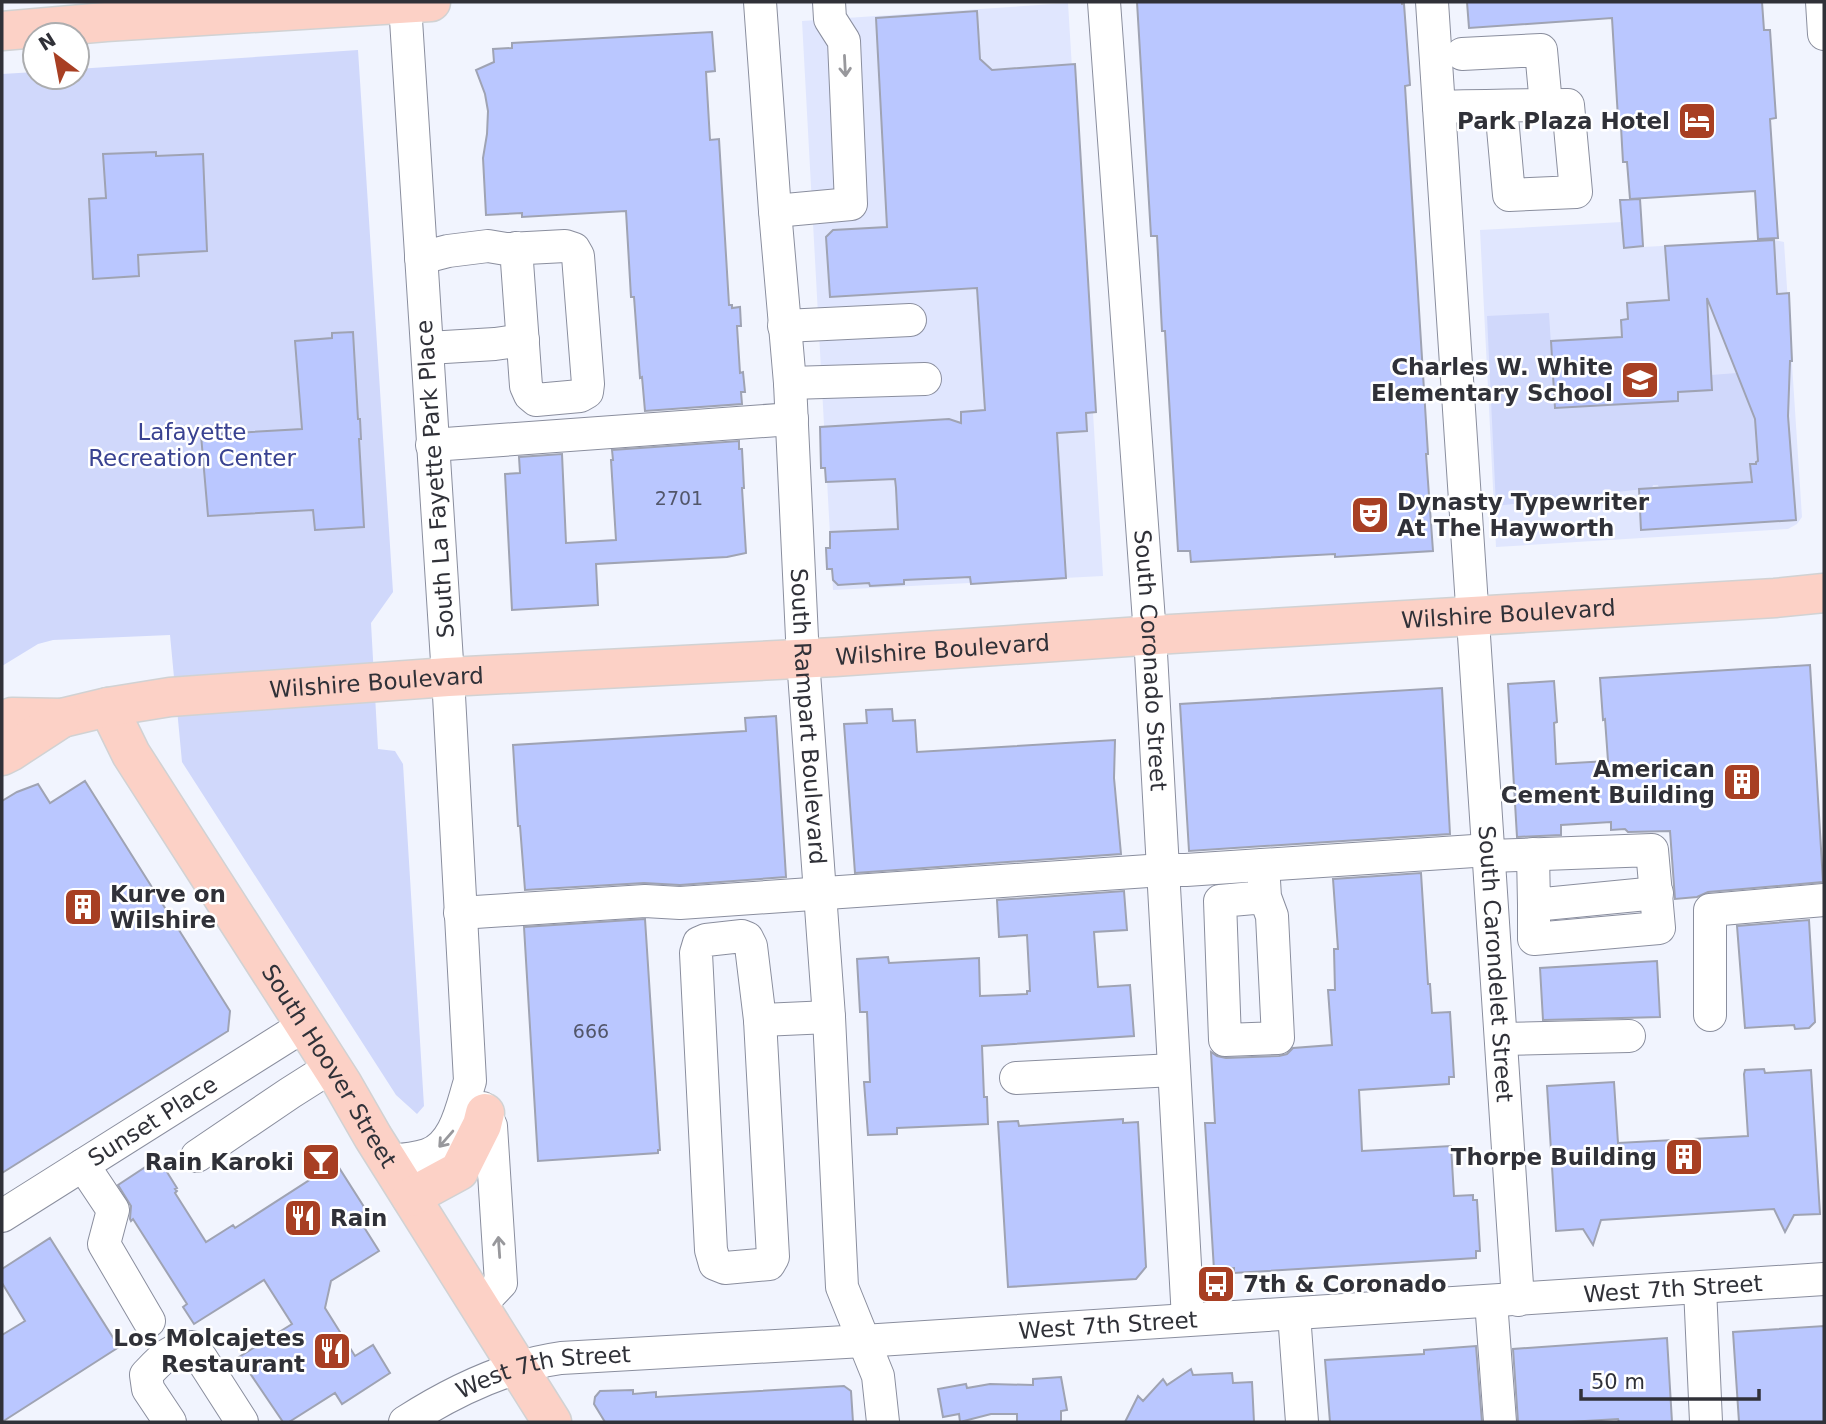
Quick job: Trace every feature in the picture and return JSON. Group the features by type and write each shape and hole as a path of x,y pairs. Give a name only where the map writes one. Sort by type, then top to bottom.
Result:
{"main road":[{"path":"2,31 106,12 418,3"},
{"name":"Wilshire Boulevard","path":"2,721 12,717 62,718 170,697 448,677 984,648 1150,635 1474,617 1824,593"},
{"name":"South Hoover Street","path":"108,707 131,754 305,1025 552,1422"},
{"name":"Wilshire Boulevard","path":"2,756 62,718"},
{"path":"411,1197 459,1171 482,1125 477,1097"}],"street":[{"name":"South Rampart Boulevard","path":"760,2 790,383 803,659 829,1017 842,1287 878,1377 884,1422"},
{"path":"775,211 852,204 844,41 830,19 829,2"},
{"name":"South Coronado Street","path":"1104,2 1150,635 1188,1319"},
{"name":"South Carondelet Street","path":"1432,2 1501,1039 1505,1300 1500,1422"},
{"path":"1822,2 1824,34"},
{"name":"South La Fayette Park Place","path":"418,3 421,258 460,913 477,1097 491,1126 501,1283 479,1306"},
{"path":"1462,54 1541,50 1546,105"},
{"path":"1439,107 1546,105 1568,105 1576,192 1509,195 1501,106"},
{"path":"421,258 448,251 488,246 565,246 574,249 578,256 588,384 587,392 580,396 536,400 526,386 516,248"},
{"path":"784,326 909,320"},
{"path":"428,348 523,340"},
{"path":"790,383 925,379"},
{"path":"432,445 792,419"},
{"path":"460,913 645,901 680,902 819,894 1163,870 1489,853 1652,850 1659,928 1534,939 1533,854"},
{"path":"1263,865 1265,897"},
{"path":"1710,1015 1710,910 1824,900"},
{"path":"742,936 747,938 751,946 760,1020 773,1257 769,1264 725,1268 715,1264 711,1250 696,953 699,943 742,936"},
{"path":"760,1020 829,1017"},
{"name":"Sunset Place","path":"2,1216 305,1025"},
{"path":"1501,1039 1629,1036"},
{"path":"197,1156 331,1067"},
{"path":"1016,1079 1174,1070"},
{"name":"South La Fayette Park Place","path":"388,1161 429,1155 453,1133 477,1097"},
{"path":"83,1165 113,1210 104,1244 149,1321"},
{"name":"West 7th Street","path":"405,1422 440,1400 474,1384 517,1368 561,1358 1824,1279"},
{"path":"1700,1288 1706,1422"},
{"path":"1294,1314 1302,1422"},
{"path":"170,1422 148,1389 146,1375 160,1359 180,1348 192,1347 242,1422"}],"shaded area":[{"path":"1068,3 1103,576 833,590 802,21"},
{"name":"Charles W. White Elementary School","path":"1622,222 1624,248 1774,240 1784,242 1802,517 1797,524 1788,529 1496,547 1480,230"}],"green space":[{"name":"Lafayette Recreation Center","path":"358,50 393,592 371,623 378,749 395,751 403,764 424,1106 417,1114 396,1095 182,762 170,635 53,640 38,644 2,666 2,74 21,73 21,91 91,91 91,68"},
{"path":"1549,313 1555,408 1678,401 1678,392 1711,375 1737,373 1755,419 1758,461 1751,464 1752,482 1659,488 1658,485 1653,485 1652,488 1496,506 1487,316"}],"building":[{"path":"1137,2 1404,4 1410,85 1405,86 1433,551 1191,562 1190,551 1178,551 1157,236 1151,236"},
{"name":"Park Plaza Hotel","path":"1467,2 1762,2 1764,30 1770,30 1776,118 1770,119 1778,238 1758,239 1755,191 1630,199 1627,162 1623,162 1618,118 1612,18 1469,28"},
{"path":"977,11 980,59 992,70 1075,64 1096,412 1086,413 1087,431 1057,433 1066,578 971,584 970,577 904,580 904,584 838,585 833,580 832,569 827,569 826,548 830,548 830,532 898,529 895,479 826,482 825,468 821,468 820,427 949,419 961,423 961,412 985,410 977,288 830,297 826,237 833,230 887,227 876,18"},
{"path":"712,32 715,71 706,72 710,140 719,139 729,305 732,305 732,308 740,307 741,326 737,326 740,373 743,372 745,392 741,392 742,404 645,411 634,297 631,297 626,211 522,217 522,213 486,215 483,158 488,111 476,70 494,62 493,49 512,48 512,43"},
{"path":"156,152 156,156 203,154 207,251 138,255 139,276 93,279 89,199 106,198 103,154"},
{"path":"1640,199 1643,246 1624,248 1620,200"},
{"path":"1774,240 1777,294 1789,293 1792,361 1788,416 1796,520 1641,530 1639,489 1752,482 1750,464 1756,464 1758,461 1755,419 1707,298 1712,390 1678,392 1678,401 1555,408 1551,341 1622,337 1621,320 1628,319 1627,303 1669,300 1665,246"},
{"path":"353,332 364,527 315,530 313,510 208,516 201,435 302,429 295,341 332,338 332,333"},
{"path":"739,441 739,449 742,449 746,553 727,557 596,564 598,605 512,610 505,474 520,473 519,457 562,454 566,543 616,540 612,450"},
{"name":"American Cement Building","path":"1810,665 1823,882 1708,892 1697,897 1675,899 1670,831 1611,830 1611,822 1561,825 1561,835 1517,837 1508,684 1554,681 1556,764 1608,761 1600,678"},
{"path":"1442,688 1450,834 1189,851 1180,704"},
{"path":"892,709 893,721 915,720 917,752 1115,740 1114,778 1121,854 855,873 844,724 867,723 866,710"},
{"path":"776,716 786,877 680,885 644,883 525,890 513,745 746,731 745,718"},
{"name":"Kurve on Wilshire","path":"85,781 230,1011 228,1031 2,1173 2,801 38,784 50,803"},
{"path":"1421,873 1432,1013 1450,1012 1454,1077 1449,1077 1449,1084 1359,1090 1362,1151 1451,1146 1454,1196 1473,1195 1473,1200 1477,1200 1480,1251 1476,1251 1476,1258 1234,1273 1234,1268 1214,1270 1205,1123 1215,1123 1211,1052 1226,1058 1279,1056 1287,1054 1293,1048 1332,1045 1328,990 1335,990 1334,949 1338,949 1333,879"},
{"path":"1124,891 1127,930 1094,932 1098,987 1130,985 1134,1036 982,1046 988,1124 897,1128 897,1134 868,1135 864,1082 870,1082 867,1012 860,1012 857,959 888,957 889,963 979,958 980,996 1027,994 1027,991 1030,991 1027,935 999,937 997,900"},
{"path":"645,919 660,1150 658,1153 538,1161 524,927"},
{"path":"1809,920 1815,1022 1809,1028 1795,1029 1794,1025 1745,1028 1737,926"},
{"path":"1657,961 1660,1017 1543,1020 1540,968"},
{"name":"Thorpe Building","path":"1764,1069 1765,1073 1811,1070 1820,1214 1794,1215 1785,1232 1774,1209 1601,1220 1593,1245 1583,1229 1556,1231 1547,1086 1614,1082 1618,1143 1748,1136 1744,1074 1745,1070"},
{"path":"1123,1119 1123,1123 1138,1122 1146,1267 1136,1279 1008,1287 998,1122 1018,1121 1019,1126"},
{"path":"158,1161 177,1188 175,1193 206,1242 233,1225 235,1228 336,1163 366,1210 357,1216 379,1251 331,1281 325,1308 355,1356 373,1345 390,1373 342,1404 335,1393 289,1422 283,1422 239,1357 292,1324 264,1280 194,1324 183,1307 187,1304 133,1219 131,1221 131,1206 118,1185"},
{"path":"50,1238 119,1347 2,1422 2,1335 25,1321 2,1283 2,1269"},
{"path":"1824,1326 1824,1422 1739,1422 1733,1332"},
{"path":"1667,1338 1672,1422 1619,1422 1618,1419 1518,1422 1513,1349"},
{"path":"1476,1346 1482,1422 1330,1422 1325,1360 1424,1354 1424,1350"},
{"path":"1191,1369 1193,1375 1232,1373 1233,1383 1252,1382 1254,1422 1125,1422 1138,1396 1143,1401 1163,1379 1167,1385"},
{"path":"1061,1377 1067,1410 1061,1411 1061,1422 1017,1422 1017,1414 991,1414 960,1422 959,1414 943,1417 938,1389 966,1384 967,1388 990,1384 1033,1385 1033,1379"},
{"path":"844,1386 851,1391 853,1422 605,1422 594,1404 600,1391 633,1390 633,1394 656,1392 656,1397"}],"place":[{"name":"Park Plaza Hotel","path":"1697,121"},
{"name":"Charles W. White Elementary School","path":"1640,380"},
{"name":"Dynasty Typewriter At The Hayworth","path":"1370,515"},
{"name":"American Cement Building","path":"1742,782"},
{"name":"Kurve on Wilshire","path":"83,907"},
{"name":"Thorpe Building","path":"1684,1157"},
{"name":"Rain Karoki","path":"321,1162"},
{"name":"Rain","path":"303,1218"},
{"name":"7th & Coronado","path":"1216,1284"},
{"name":"Los Molcajetes Restaurant","path":"332,1351"}]}
